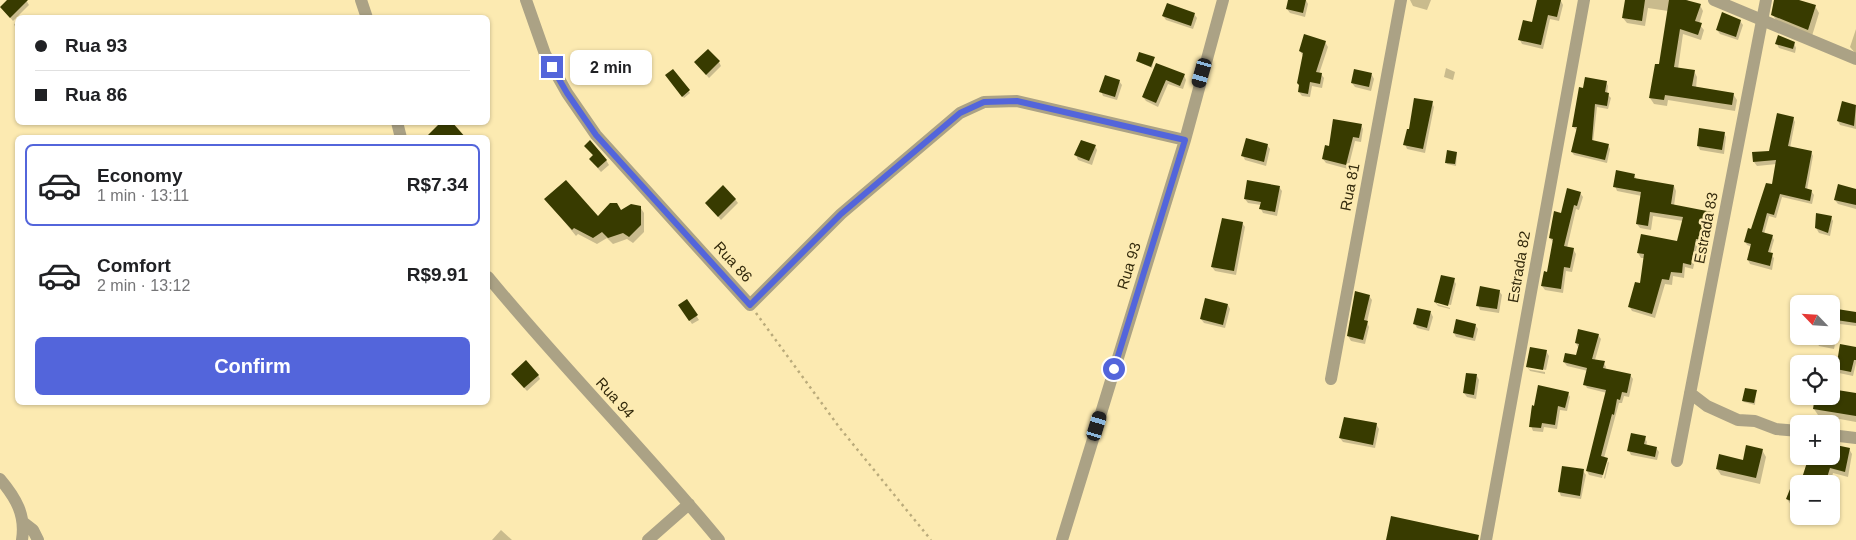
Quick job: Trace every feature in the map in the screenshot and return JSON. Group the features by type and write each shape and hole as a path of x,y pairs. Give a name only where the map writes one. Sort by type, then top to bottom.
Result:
{"street":[{"path":"361,0 366,15"},
{"name":"Rua 86","path":"526,0 545,54 567,93 596,135 750,305"},
{"name":"Rua 93","path":"1062,540 1185,140 1223,0"},
{"name":"Rua 81","path":"1331,379 1401,0"},
{"name":"Estrada 82","path":"1486,540 1584,0"},
{"path":"1714,0 1856,59"},
{"name":"Estrada 83","path":"1677,461 1766,0"},
{"path":"750,305 841,214 960,113 984,102 1017,101 1185,140"},
{"name":"Rua 94","path":"490,279 719,540"},
{"path":"1690,393 1707,406 1738,420 1755,421 1776,429 1790,430"},
{"path":"1840,436 1856,438"},
{"path":"0,480 10,491 19,506 24,523 22,540"},
{"path":"648,540 689,504"},
{"path":"24,523 33,530 38,540"}],"path":[{"name":"Rua 86","path":"750,305 839,427 931,540"}],"building":[{"path":"7,0 28,0 10,18 0,7"},
{"path":"1288,0 1306,0 1303,13 1286,9"},
{"path":"1537,0 1561,0 1557,17 1548,15 1541,45 1518,40 1523,20 1532,22"},
{"path":"1625,0 1645,0 1642,21 1622,18"},
{"path":"1669,0 1686,0 1701,4 1695,21 1702,23 1698,35 1680,29 1674,67 1695,70 1692,86 1734,93 1732,105 1665,95 1664,100 1649,98 1655,64 1659,64"},
{"path":"1774,0 1799,0 1816,5 1808,30 1771,15"},
{"path":"1167,3 1195,13 1191,26 1162,16"},
{"path":"1722,12 1741,20 1736,37 1716,30"},
{"path":"1304,34 1326,41 1316,72 1322,73 1320,84 1310,82 1308,94 1298,92 1299,85 1297,83 1303,53 1299,51"},
{"path":"1778,35 1795,42 1793,49 1775,44"},
{"path":"708,49 720,61 706,75 694,62"},
{"path":"1139,52 1155,57 1151,67 1136,61"},
{"path":"1156,63 1185,74 1180,86 1166,80 1156,103 1142,97"},
{"path":"673,69 690,90 682,97 665,75"},
{"path":"1354,69 1372,73 1369,87 1351,83"},
{"path":"1105,75 1120,80 1115,97 1099,92"},
{"path":"1585,77 1607,81 1605,92 1609,93 1607,106 1595,104 1592,140 1609,144 1605,160 1571,152 1577,127 1572,127 1579,87 1583,88"},
{"path":"1414,98 1433,101 1423,149 1403,145 1407,129 1409,129"},
{"path":"1842,101 1856,105 1854,126 1837,121"},
{"path":"1777,113 1794,117 1788,146 1812,151 1805,188 1812,190 1810,201 1780,194 1774,215 1767,213 1762,232 1773,235 1768,252 1773,253 1770,266 1747,260 1751,244 1744,242 1748,228 1751,229 1766,183 1772,184 1776,160 1753,162 1752,152 1769,151"},
{"path":"1333,119 1362,124 1359,138 1353,137 1346,165 1322,159 1325,145 1329,146"},
{"path":"438,125 455,125 463,135 428,135"},
{"path":"1699,128 1725,132 1722,150 1697,146"},
{"path":"1246,138 1268,144 1264,162 1241,156"},
{"path":"590,140 607,160 598,168 589,159 593,155 584,146"},
{"path":"1081,140 1096,145 1089,161 1074,155"},
{"path":"1447,150 1457,152 1455,164 1445,163"},
{"path":"1616,170 1635,174 1634,178 1674,185 1671,204 1712,212 1704,240 1696,239 1691,265 1683,263 1682,273 1671,272 1669,280 1662,279 1652,314 1628,307 1635,282 1640,283 1644,254 1637,253 1641,234 1677,241 1683,217 1650,212 1648,226 1636,224 1641,192 1613,187"},
{"path":"566,180 598,216 610,203 617,203 621,210 631,204 641,206 641,225 629,237 623,233 608,238 602,232 593,238 574,228 572,230 544,199"},
{"path":"1247,180 1280,186 1275,212 1259,209 1261,202 1244,199"},
{"path":"1838,184 1856,189 1856,205 1834,200"},
{"path":"723,185 736,199 718,217 705,203"},
{"path":"1567,188 1581,192 1577,206 1574,205 1564,246 1574,248 1570,268 1564,267 1561,289 1541,286 1544,271 1547,272 1553,239 1549,238 1554,211 1561,213"},
{"path":"1816,213 1832,216 1828,233 1815,228"},
{"path":"1222,218 1243,222 1234,271 1211,267"},
{"path":"1441,275 1455,278 1448,306 1434,302"},
{"path":"1480,286 1500,290 1497,309 1476,306"},
{"path":"1355,291 1370,295 1364,320 1368,321 1363,340 1347,336"},
{"path":"1205,298 1228,304 1223,325 1200,319"},
{"path":"687,299 698,315 689,321 678,305"},
{"path":"1417,308 1431,311 1427,328 1413,324"},
{"path":"1840,309 1856,312 1856,323 1840,321"},
{"path":"1456,319 1476,324 1473,338 1453,333"},
{"path":"1578,329 1599,334 1592,359 1605,361 1603,368 1631,374 1627,393 1622,392 1620,400 1617,399 1614,415 1612,414 1601,456 1608,458 1603,475 1586,471 1606,390 1583,385 1587,368 1563,362 1565,353 1576,355 1579,344 1575,343"},
{"path":"1840,344 1856,347 1856,360 1854,360 1851,372 1840,370 1840,355 1838,355"},
{"path":"1530,347 1547,350 1543,370 1526,367"},
{"path":"526,360 539,375 524,388 511,374"},
{"path":"1466,373 1477,374 1474,395 1463,393"},
{"path":"1538,385 1569,392 1565,408 1558,406 1555,425 1542,423 1541,428 1529,427 1532,405 1534,406"},
{"path":"1745,388 1757,390 1754,403 1742,401"},
{"path":"1840,390 1856,393 1856,416 1813,409 1814,405 1840,405"},
{"path":"1344,417 1377,423 1373,445 1339,438"},
{"path":"1631,433 1646,436 1644,444 1657,447 1655,457 1627,451"},
{"path":"1746,445 1763,449 1756,478 1716,469 1719,454 1743,460"},
{"path":"1840,446 1850,448 1845,472 1830,468 1828,475 1803,475 1806,465 1840,465"},
{"path":"1562,466 1584,469 1580,496 1558,492"},
{"path":"1790,489 1790,501 1786,499"},
{"path":"1391,516 1479,535 1478,540 1386,540"}],"route":[{"path":"552,67 567,93 596,135 750,305 841,214 960,113 984,102 1017,101 1185,140 1114,369"}]}
